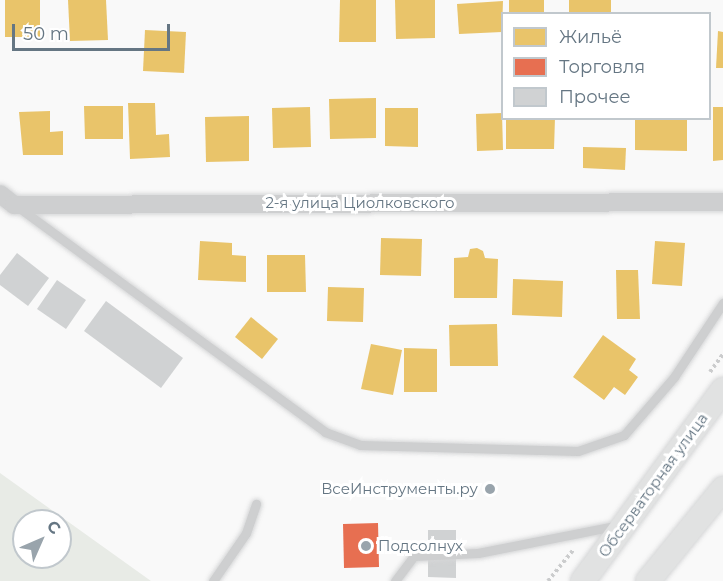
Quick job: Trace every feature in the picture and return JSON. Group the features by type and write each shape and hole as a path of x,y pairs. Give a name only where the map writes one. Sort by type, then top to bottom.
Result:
{"main road":[{"name":"Обсерваторная улица","path":"584,581 723,390"},
{"path":"648,581 723,489"}],"street":[{"name":"2-я улица Циолковского","path":"7,199 723,202"}],"lane":[{"path":"7,199 325,432 360,445 578,451 624,435 674,377 723,303"},
{"path":"213,581 246,533 256,504"},
{"path":"395,581 414,556 478,553 625,524"}],"shaded area":[{"path":"0,473 50,509 12,509 12,569 72,569 72,524 151,581 0,581"}],"building: Жильё":[{"path":"5,0 40,0 40,37 5,37"},
{"path":"68,0 106,0 108,40 70,41"},
{"path":"340,0 376,0 376,42 339,42"},
{"path":"395,0 435,0 435,38 396,39"},
{"path":"509,0 544,0 544,12 509,12"},
{"path":"569,0 611,0 611,12 569,12"},
{"path":"503,1 501,32 459,34 457,4"},
{"path":"145,30 186,32 184,73 143,71"},
{"path":"718,31 723,32 723,68 716,68"},
{"path":"376,98 376,138 330,139 329,99"},
{"path":"128,103 155,103 156,135 169,134 170,157 130,159"},
{"path":"84,106 123,106 123,139 85,139"},
{"path":"310,107 311,147 273,148 272,108"},
{"path":"713,107 723,107 723,160 713,161"},
{"path":"385,108 418,108 418,147 385,146"},
{"path":"50,111 50,132 63,131 63,155 23,155 19,112"},
{"path":"501,113 503,150 477,151 476,114"},
{"path":"249,116 249,161 206,162 205,117"},
{"path":"506,120 555,120 554,149 506,149"},
{"path":"635,120 687,120 687,151 635,150"},
{"path":"583,147 626,148 625,170 583,168"},
{"path":"381,238 422,239 421,276 380,275"},
{"path":"200,241 232,243 232,255 246,256 246,282 198,280"},
{"path":"655,241 685,243 682,286 652,284"},
{"path":"477,248 483,251 485,258 498,259 497,298 454,298 454,258 468,257 470,249"},
{"path":"267,255 305,255 306,292 267,292"},
{"path":"616,270 638,270 640,319 617,319"},
{"path":"513,279 563,281 562,317 512,315"},
{"path":"328,287 364,288 363,322 327,321"},
{"path":"251,317 278,339 262,359 235,337"},
{"path":"497,324 498,366 450,366 449,325"},
{"path":"603,335 636,359 629,370 638,377 625,395 614,387 604,400 573,377"},
{"path":"371,344 402,350 393,395 361,389"},
{"path":"404,348 437,349 437,392 404,392"}],"building: Торговля":[{"path":"378,523 379,567 344,568 343,524"}],"building: Прочее":[{"path":"17,253 49,278 28,306 0,285 0,275"},
{"path":"57,280 86,300 66,329 37,309"},
{"path":"106,301 183,358 161,388 84,331"},
{"path":"428,530 456,530 456,578 428,577"}],"place":[{"name":"ВсеИнструменты.ру","path":"490,489"},
{"name":"Подсолнух","path":"366,546"}]}
